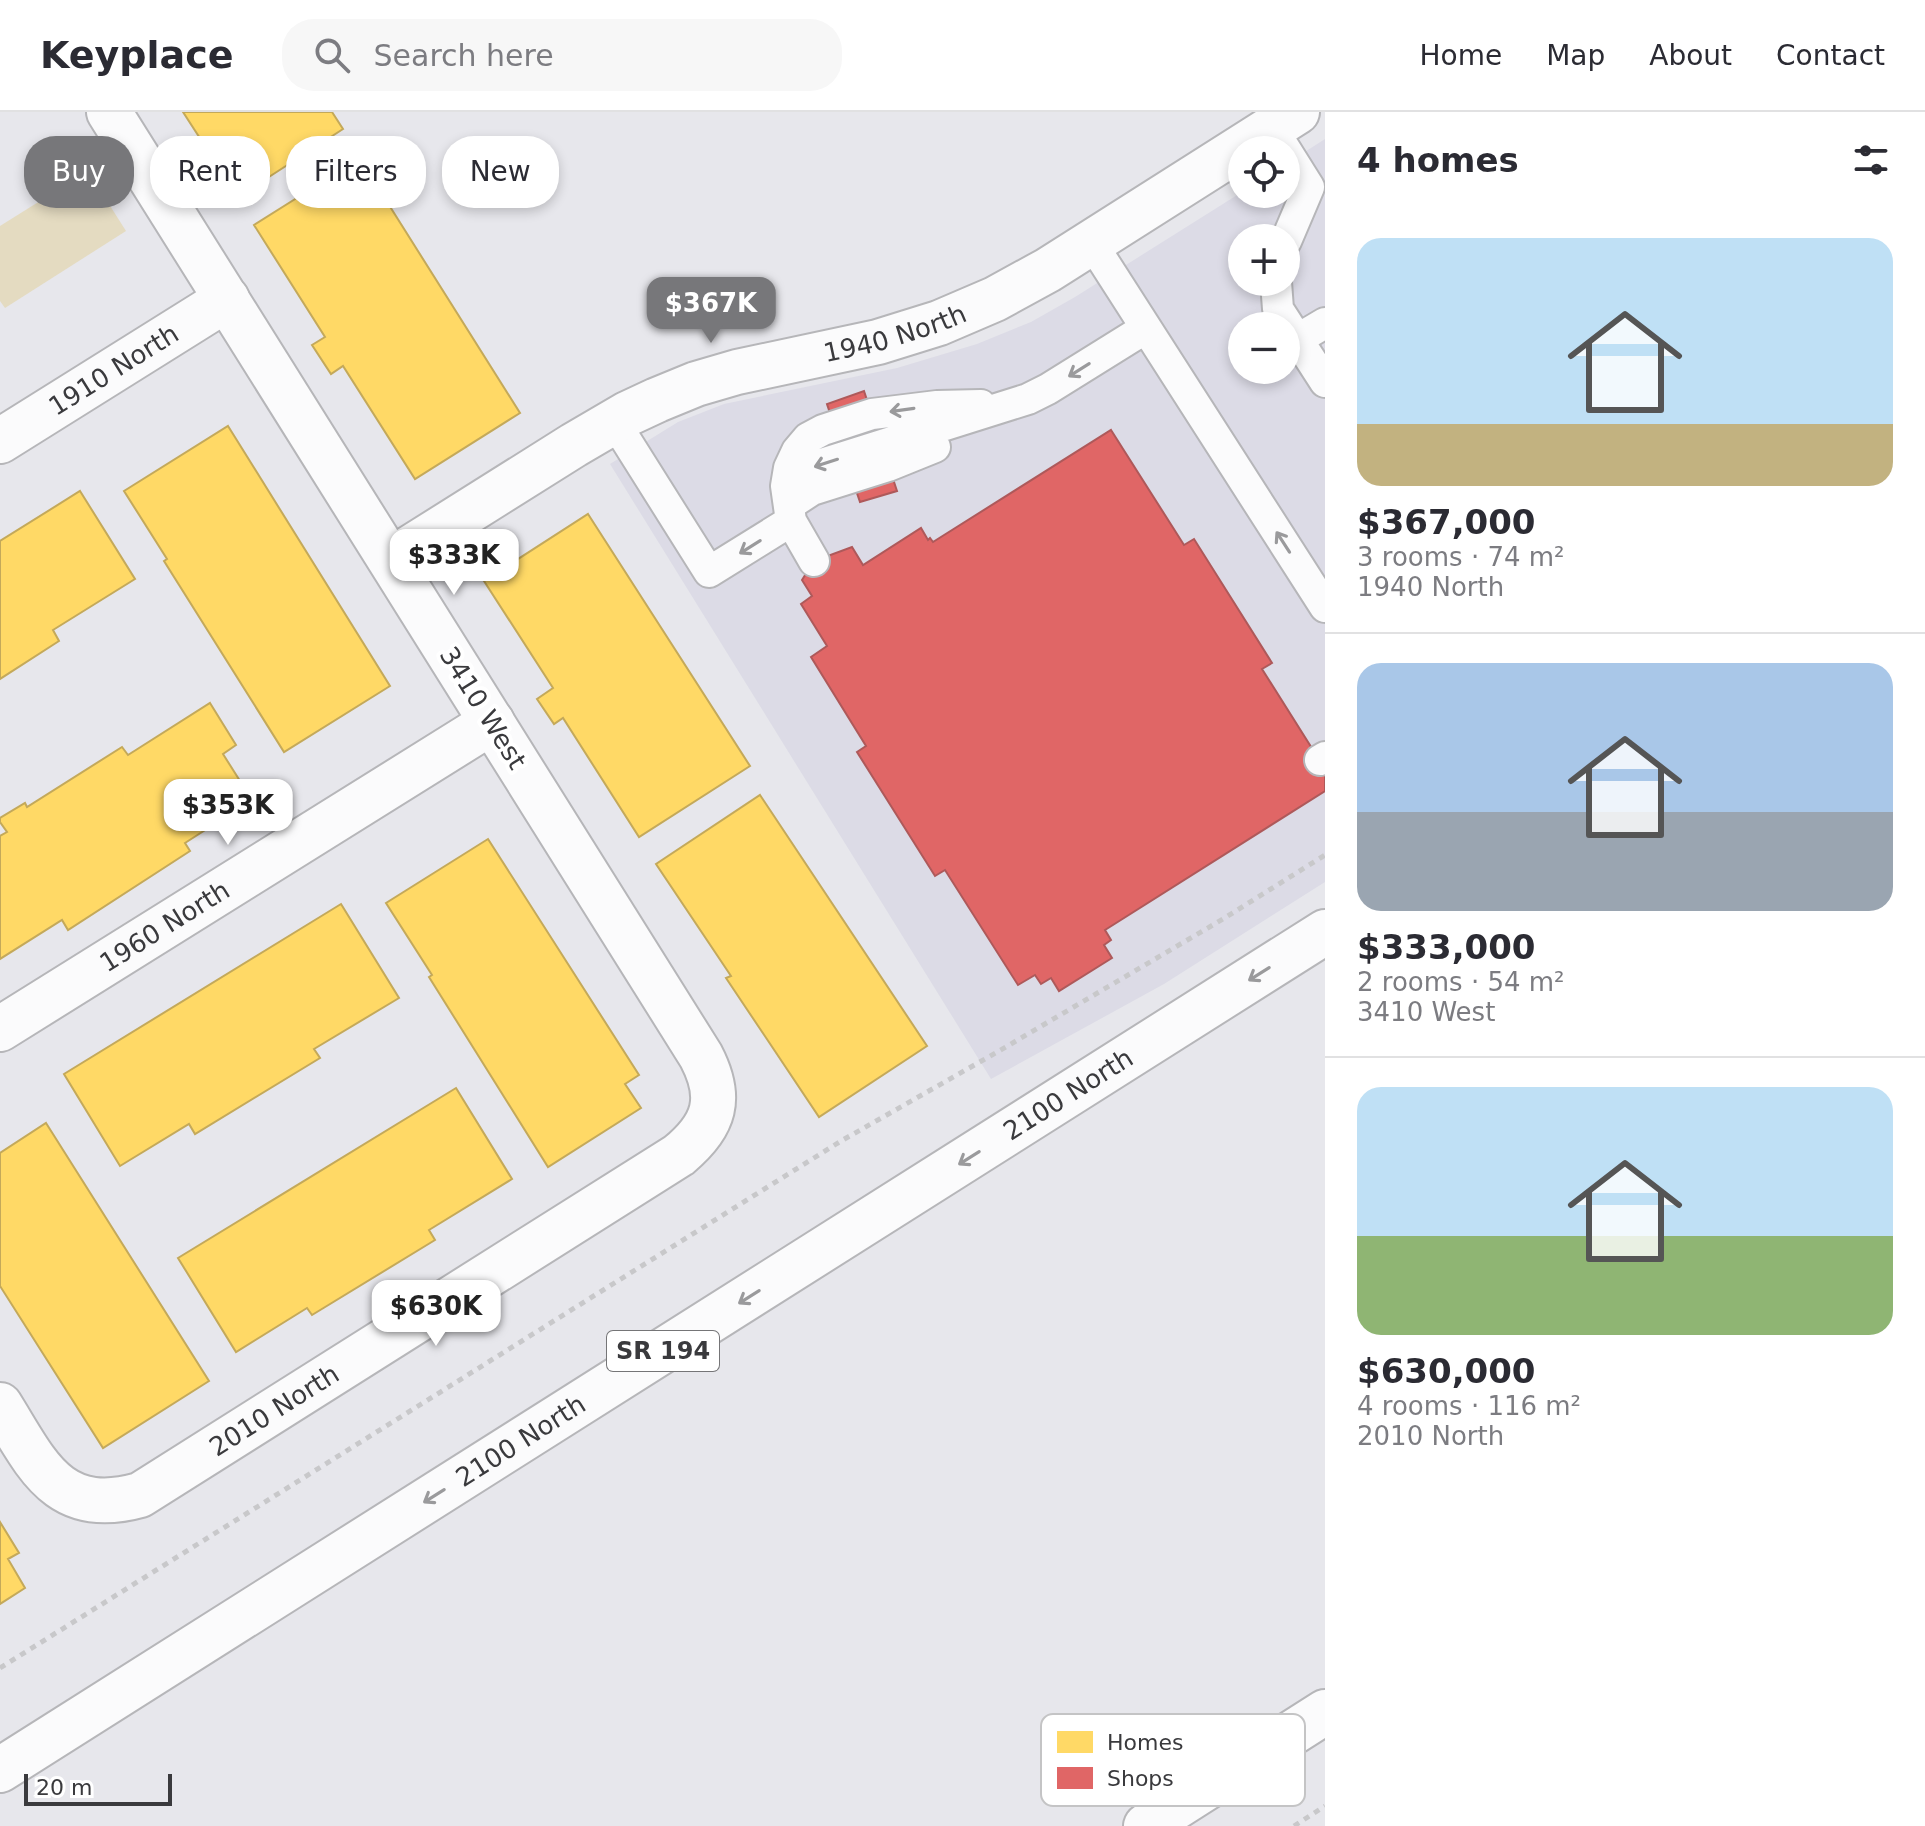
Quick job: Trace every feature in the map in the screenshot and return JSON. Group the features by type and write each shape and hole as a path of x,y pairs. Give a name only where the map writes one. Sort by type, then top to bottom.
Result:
{"main road":[{"name":"3410 West","path":"109,112 701,1056 714,1089 713,1106"},
{"name":"1940 North","path":"391,560 574,445 657,400 737,372 878,342 939,323 995,299 1048,270 1285,120"},
{"name":"1910 North","path":"0,441 227,299"},
{"name":"1960 North","path":"0,1029 492,722"},
{"name":"2100 North","path":"0,1770 1325,932"},
{"name":"2010 North","path":"0,1405 41,1470 57,1484 75,1495 96,1502 140,1495 665,1163 695,1142 707,1125 713,1106"},
{"path":"1305,1725 1325,1712"},
{"path":"1146,1826 1177,1806"}],"lane":[{"path":"1285,120 1317,182 1295,224"},
{"path":"1091,242 1325,607"},
{"path":"1300,338 1325,323"},
{"path":"614,421 709,572 790,513 812,490 888,466 946,442 1008,407 1048,389 1146,328"},
{"path":"1300,342 1325,382"},
{"path":"814,561 790,513 786,486 789,468 808,438 872,414 904,409 961,405 1008,407"}],"path":[{"path":"0,1668 841,1141 1170,950 1325,855"},
{"path":"1294,1826 1325,1806"}],"shaded area":[{"path":"1325,139 1325,882 1164,984 991,1079 610,464 678,422 724,404 897,368 977,344 1031,322 1228,201 1228,208 1300,208 1300,155"},
{"path":"29,208 111,208 126,231 5,308 0,301 0,226"}],"building: Homes":[{"path":"183,112 332,112 343,129 332,136 286,136 286,166 270,176 270,136 199,136"},
{"path":"286,205 286,208 391,208 520,413 415,479 343,366 331,374 312,345 325,337 254,225"},
{"path":"228,426 390,686 284,752 164,561 167,559 124,491"},
{"path":"80,491 135,579 53,630 59,641 0,679 0,541"},
{"path":"588,514 750,766 639,837 563,718 554,724 537,699 553,688 484,581"},
{"path":"210,703 236,745 223,754 252,800 185,843 190,851 68,930 62,920 0,959 0,836 7,832 0,818 25,803 27,807 122,747 128,755"},
{"path":"760,795 927,1046 819,1117 726,978 731,976 656,864"},
{"path":"488,839 639,1075 625,1084 641,1108 548,1167 386,903"},
{"path":"341,904 399,998 314,1049 320,1058 195,1134 189,1124 120,1166 64,1074"},
{"path":"456,1088 512,1179 429,1230 435,1240 312,1315 307,1308 236,1352 178,1258"},
{"path":"46,1123 209,1381 103,1448 0,1286 0,1153"},
{"path":"0,1522 19,1553 8,1559 25,1588 0,1604"}],"building: Shops":[{"path":"864,391 897,491 860,502 827,404"},
{"path":"1111,430 1184,545 1194,539 1272,663 1262,669 1325,769 1325,791 1105,930 1111,940 1104,945 1112,958 1059,991 1051,978 1041,984 1035,975 1018,985 945,870 935,876 857,752 866,746 811,657 827,646 801,604 812,596 802,580 814,561 852,547 863,565 921,528 928,540 930,538 933,542"}]}
